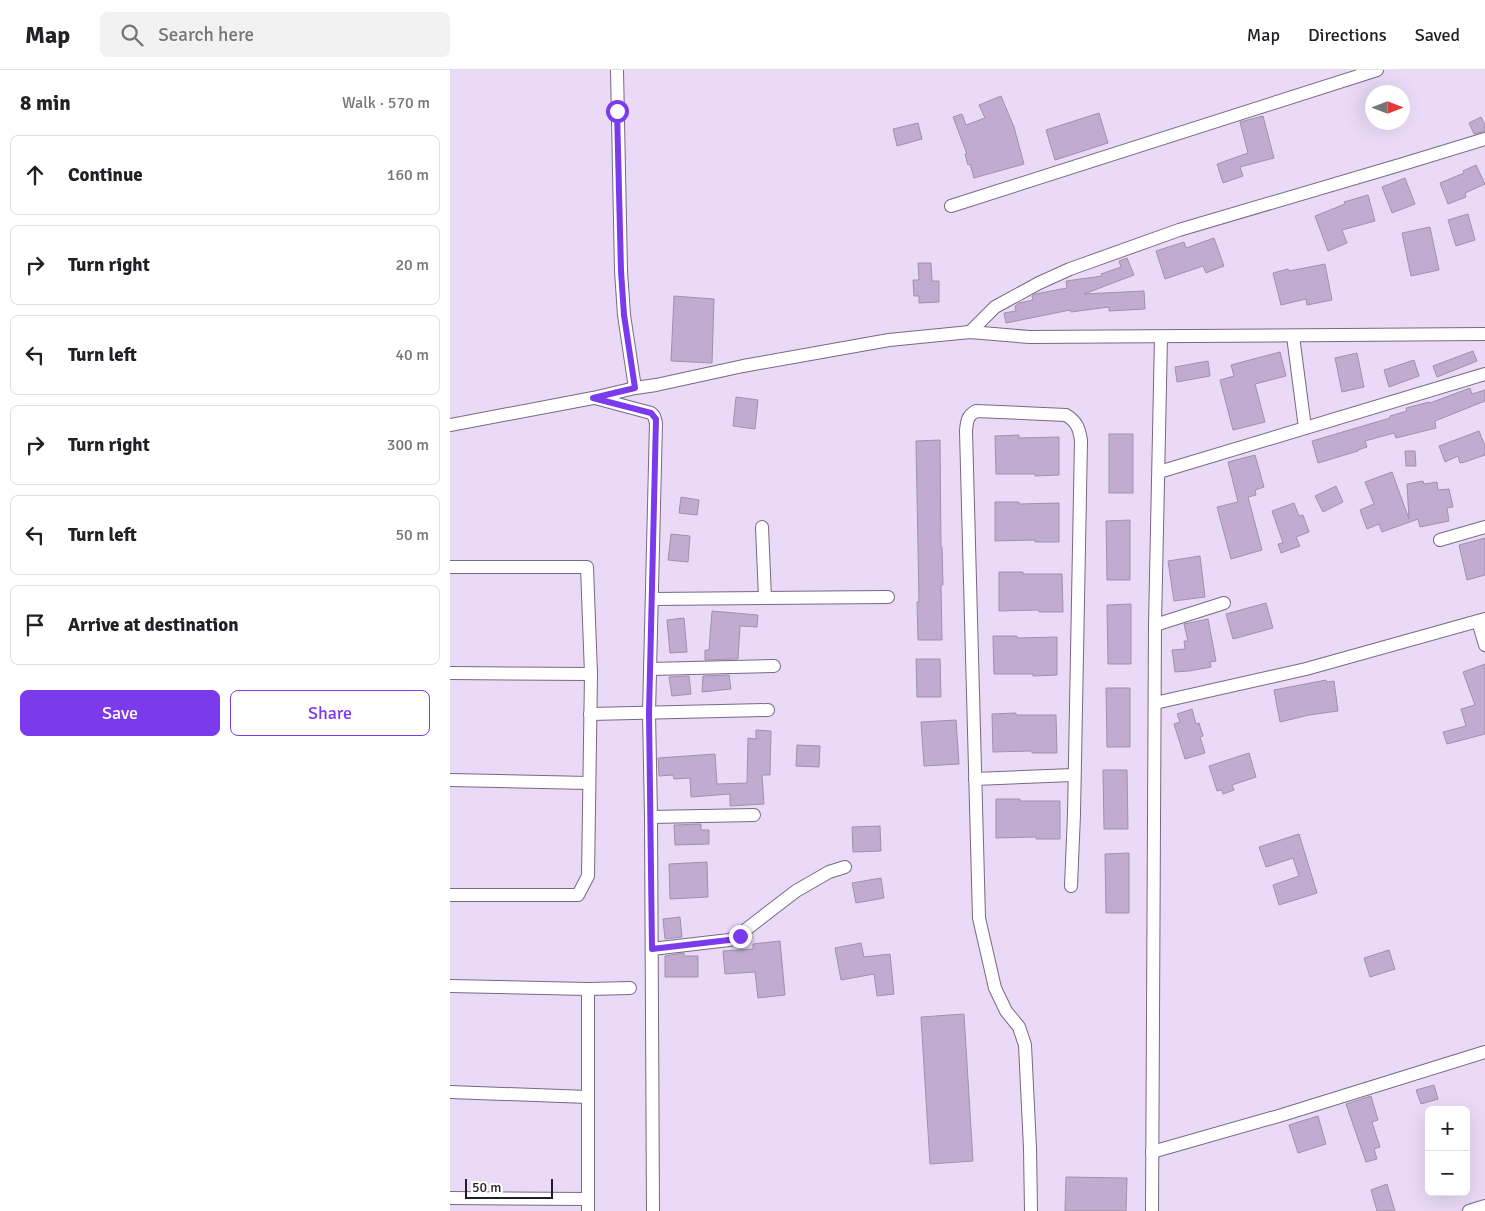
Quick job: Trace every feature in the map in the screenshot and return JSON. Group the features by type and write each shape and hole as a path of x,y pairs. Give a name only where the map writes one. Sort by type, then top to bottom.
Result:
{"street":[{"path":"617,70 621,271 624,315 635,388"},
{"path":"951,206 1377,70"},
{"path":"970,332 995,307 1039,283 1070,269 1179,230 1485,139"},
{"path":"450,425 593,398 743,366 889,340 970,332 1029,337 1485,334"},
{"path":"1293,336 1305,428"},
{"path":"1152,1211 1155,703 1161,337"},
{"path":"1159,472 1485,374"},
{"path":"593,398 651,413 656,419 649,713 653,1211"},
{"path":"1031,1211 1025,1046 1019,1027 1006,1011 995,988 978,918 966,431 970,415 976,411 1066,415 1074,420 1079,428 1081,440 1071,886"},
{"path":"762,527 765,598"},
{"path":"1440,540 1485,527"},
{"path":"450,568 587,568 591,674 588,876 578,895 450,895"},
{"path":"652,599 888,596"},
{"path":"1156,625 1224,603"},
{"path":"1155,703 1306,669 1482,620 1485,645"},
{"path":"650,669 774,666"},
{"path":"450,673 591,674"},
{"path":"590,714 768,710"},
{"path":"975,779 1073,775"},
{"path":"450,780 589,782"},
{"path":"651,817 754,815"},
{"path":"652,949 735,938 796,892 829,872 845,867"},
{"path":"450,986 630,988"},
{"path":"450,1198 588,1205 588,989"},
{"path":"1152,1152 1282,1115 1485,1052"},
{"path":"450,1092 588,1097"},
{"path":"1469,1211 1485,1206"}],"building":[{"path":"1001,96 1014,127 1024,164 974,178 953,117 962,114 966,125 985,118 979,105"},
{"path":"1099,113 1108,143 1055,160 1046,130"},
{"path":"1263,116 1274,158 1240,167 1243,176 1223,183 1217,164 1248,153 1240,122"},
{"path":"1481,117 1485,125 1485,131 1474,134 1469,123"},
{"path":"918,123 922,139 897,146 893,129"},
{"path":"1476,165 1485,184 1465,193 1466,197 1448,204 1440,183 1464,173 1463,171"},
{"path":"1405,178 1415,204 1392,213 1382,187"},
{"path":"1368,195 1375,221 1342,230 1347,243 1328,251 1315,216 1345,204 1344,202"},
{"path":"1468,214 1475,240 1456,246 1448,220"},
{"path":"1430,227 1439,270 1411,276 1402,233"},
{"path":"1214,238 1224,266 1206,273 1203,266 1165,279 1156,251 1184,242 1186,248"},
{"path":"1127,258 1134,275 1084,294 1144,291 1145,309 1109,311 1109,307 1071,312 1070,310 1006,323 1004,313 1016,311 1015,306 1019,303 1033,300 1032,296 1035,294 1067,288 1066,281 1102,276 1101,274 1121,267 1119,261"},
{"path":"918,263 931,263 932,281 939,281 939,302 919,303 919,296 914,296 913,280 919,280"},
{"path":"1325,264 1332,300 1307,305 1306,299 1281,305 1273,273"},
{"path":"674,296 714,299 712,363 671,361"},
{"path":"1473,351 1477,361 1437,377 1433,366"},
{"path":"1280,352 1286,376 1255,384 1265,422 1233,430 1220,380 1234,376 1231,365"},
{"path":"1357,353 1364,387 1342,392 1335,358"},
{"path":"1414,360 1419,376 1389,387 1384,370"},
{"path":"1208,361 1210,376 1177,382 1175,367"},
{"path":"1470,388 1472,394 1485,390 1485,401 1435,421 1436,428 1396,438 1394,433 1365,441 1367,447 1318,463 1312,441 1390,418 1390,416 1407,411 1406,408 1430,403"},
{"path":"736,397 758,400 755,429 733,426"},
{"path":"1479,431 1485,446 1485,455 1460,463 1458,456 1445,462 1439,446"},
{"path":"1109,434 1133,434 1133,493 1109,493"},
{"path":"1019,435 1019,438 1059,437 1059,475 996,474 995,436"},
{"path":"940,440 943,585 941,585 942,640 918,640 916,441"},
{"path":"1405,451 1415,451 1416,466 1406,466"},
{"path":"1255,455 1264,487 1255,490 1256,495 1248,497 1262,550 1231,559 1217,507 1238,502 1228,462"},
{"path":"1392,472 1409,519 1407,484 1423,481 1424,484 1437,482 1438,490 1449,489 1453,507 1447,508 1449,521 1420,527 1418,519 1382,532 1379,524 1367,529 1360,510 1374,504 1365,482"},
{"path":"1336,486 1343,502 1323,512 1315,496"},
{"path":"681,497 699,500 697,515 679,513"},
{"path":"995,502 1019,502 1019,504 1059,503 1059,542 1035,542 1035,540 995,541"},
{"path":"1294,503 1299,516 1303,515 1309,532 1296,537 1300,546 1281,553 1278,544 1283,543 1272,511"},
{"path":"1130,520 1130,580 1107,580 1106,521"},
{"path":"671,534 690,536 688,562 668,560"},
{"path":"1485,538 1485,575 1467,580 1459,545"},
{"path":"1200,556 1205,597 1174,601 1168,561"},
{"path":"999,572 1062,574 1063,612 1039,612 1039,610 999,611"},
{"path":"1266,603 1273,628 1233,639 1226,614"},
{"path":"1131,604 1131,664 1108,664 1107,605"},
{"path":"712,611 758,615 757,627 740,626 738,659 705,660 705,650 709,650"},
{"path":"684,618 687,652 670,653 667,620"},
{"path":"1208,619 1216,661 1210,662 1211,667 1175,672 1172,650 1185,649 1184,641 1188,641 1184,624"},
{"path":"993,636 1017,636 1017,638 1057,637 1057,675 994,674"},
{"path":"916,659 940,659 941,697 917,697"},
{"path":"1485,664 1485,734 1447,744 1443,732 1466,726 1461,709 1475,705 1463,672"},
{"path":"729,675 731,689 702,692 703,676"},
{"path":"689,676 691,694 672,696 669,677"},
{"path":"1326,680 1327,682 1334,681 1338,711 1280,722 1274,690"},
{"path":"1106,688 1130,688 1130,747 1107,747"},
{"path":"1192,709 1196,724 1199,723 1203,736 1200,737 1205,753 1185,759 1174,724 1180,722 1177,714"},
{"path":"1016,713 1016,715 1056,715 1057,753 1032,753 1032,751 993,752 992,714"},
{"path":"956,720 959,764 924,766 921,722"},
{"path":"756,730 771,731 770,775 762,775 764,804 730,806 730,794 691,797 690,778 674,779 673,775 659,776 658,758 715,754 717,784 747,783 748,738 756,739"},
{"path":"797,745 820,746 819,767 796,766"},
{"path":"1249,753 1256,777 1232,785 1234,790 1223,794 1222,790 1217,791 1209,766"},
{"path":"1103,770 1127,770 1128,829 1104,829"},
{"path":"996,799 1060,801 1060,839 1036,839 1036,837 996,838"},
{"path":"701,824 701,830 709,830 709,844 675,845 674,825"},
{"path":"880,826 881,851 853,852 852,827"},
{"path":"1299,834 1317,893 1279,905 1273,885 1299,876 1293,858 1266,867 1259,847"},
{"path":"1129,853 1129,913 1106,913 1105,854"},
{"path":"707,862 708,897 670,899 669,864"},
{"path":"881,878 884,898 856,903 852,883"},
{"path":"680,917 682,937 665,939 663,919"},
{"path":"780,941 785,995 758,998 755,972 725,974 723,951 753,949 753,944"},
{"path":"861,943 864,957 890,954 894,994 877,996 874,974 841,980 835,948"},
{"path":"1389,950 1395,969 1370,977 1364,958"},
{"path":"684,953 684,956 698,956 698,977 665,977 665,956"},
{"path":"964,1014 973,1161 930,1164 921,1017"},
{"path":"1434,1085 1438,1099 1421,1104 1416,1090"},
{"path":"1371,1096 1378,1120 1372,1122 1380,1147 1374,1149 1377,1159 1366,1162 1346,1104"},
{"path":"1318,1116 1326,1144 1298,1153 1289,1125"},
{"path":"1066,1177 1127,1178 1126,1211 1065,1211"},
{"path":"1387,1184 1395,1211 1377,1211 1371,1190"}],"route":[{"path":"617,111 621,271 624,315 635,388 593,398 651,413 656,419 649,713 652,949 729,940 740,936"}]}
